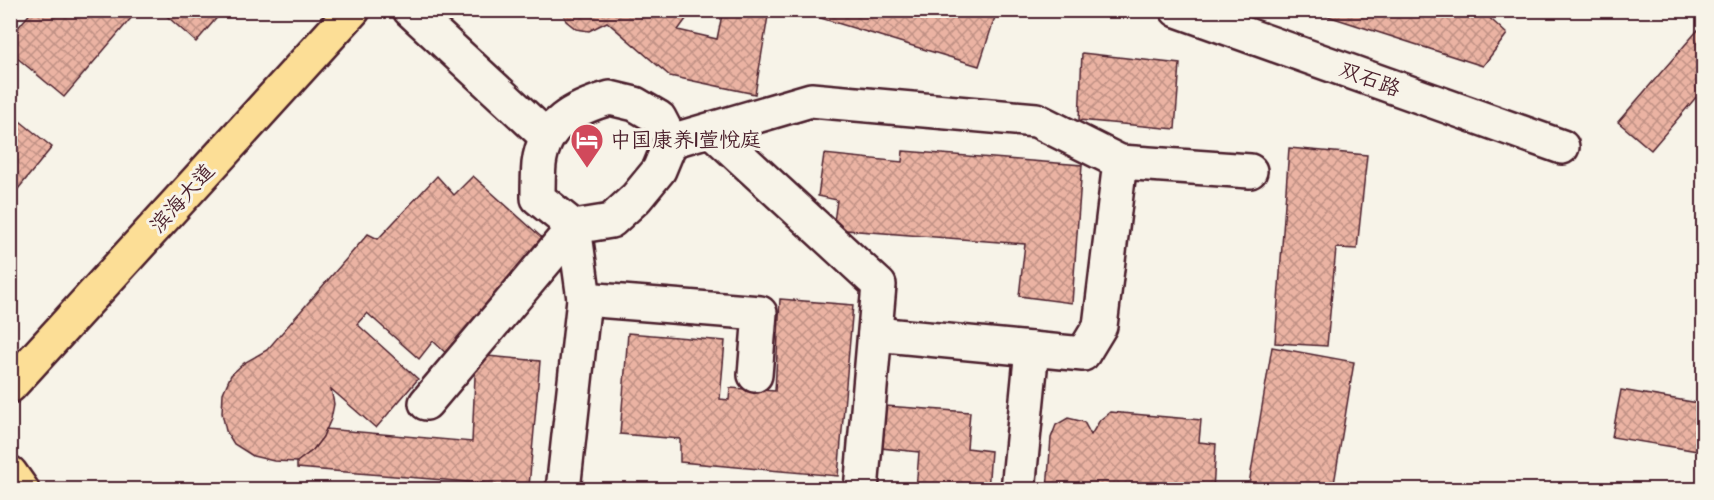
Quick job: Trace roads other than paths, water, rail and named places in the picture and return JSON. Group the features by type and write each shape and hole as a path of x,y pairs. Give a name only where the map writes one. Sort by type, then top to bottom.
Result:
{"main road":[{"name":"滨海大道","path":"10,386 353,10"},
{"path":"10,473 22,489"}],"street":[{"path":"410,10 547,137"},
{"name":"双石路","path":"1177,10 1562,147"},
{"path":"563,489 584,299 574,227 538,198 539,162 547,137 561,119 586,104 610,98 635,104 659,118 671,141"},
{"path":"671,141 811,100 1036,120 1120,162 1250,171"},
{"path":"711,130 879,285 861,489"},
{"path":"426,404 574,227 611,221 636,198 659,170 671,141"},
{"path":"874,334 1083,354 1100,326 1120,162"},
{"path":"584,299 760,313 754,375"},
{"path":"1018,489 1032,349"}],"place":[{"name":"中国康养|萱悦庭","path":"587,169"}]}
